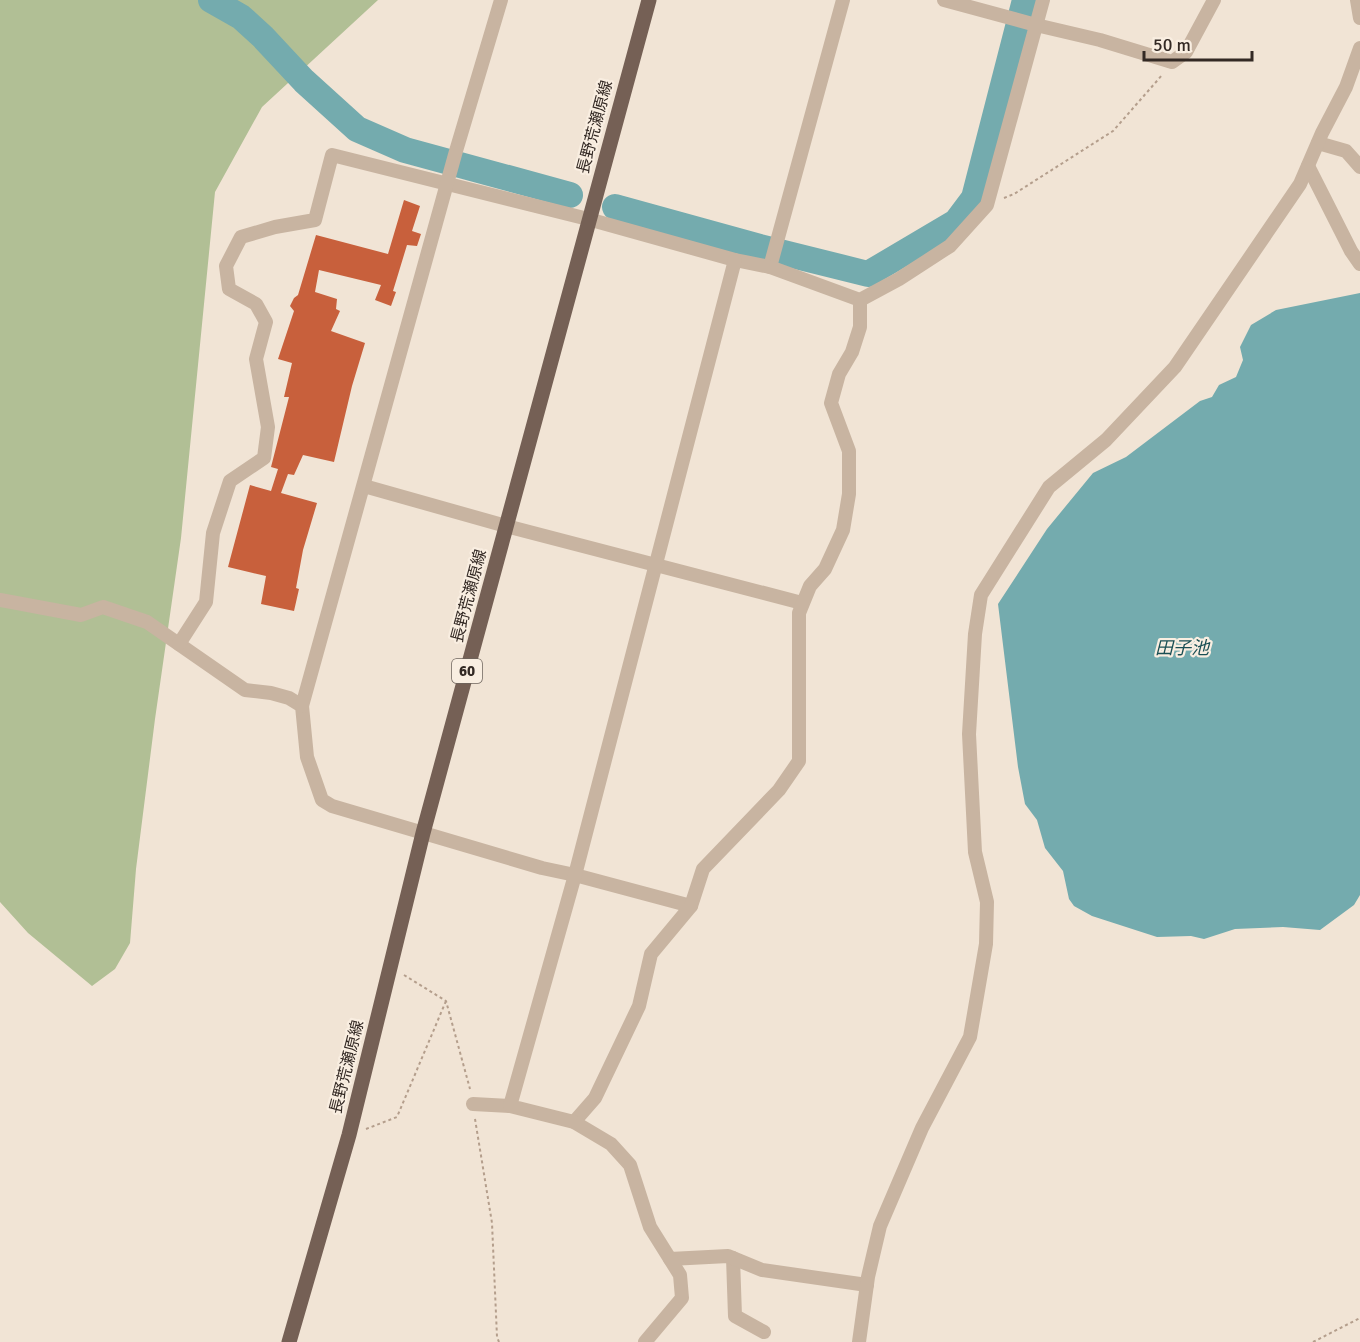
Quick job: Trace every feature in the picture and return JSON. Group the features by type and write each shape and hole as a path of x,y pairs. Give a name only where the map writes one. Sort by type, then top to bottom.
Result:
{"main road":[{"name":"長野荒瀬原線","path":"289,1342 349,1135 423,833 648,0"}],"street":[{"path":"501,0 448,179 302,706 308,757 322,800 332,806 542,868 691,906"},
{"path":"771,263 843,0"},
{"path":"944,0 1101,40 1172,62 1186,52 1214,0"},
{"path":"860,300 950,246 987,205 1032,24 1043,0"},
{"path":"1357,0 1360,18"},
{"path":"859,1342 867,1285 880,1226 922,1128 970,1037 986,944 987,902 975,852 969,734 975,634 981,595 1049,487 1106,441 1175,367 1300,184 1318,142 1357,66 1360,48"},
{"path":"1318,142 1346,151 1360,167"},
{"path":"179,644 206,602 213,533 231,481 264,458 268,426 256,359 266,322 256,304 229,289 226,266 241,237 275,227 315,220 332,155 448,179 735,260 771,263 860,300"},
{"path":"1308,166 1351,252 1360,264"},
{"path":"510,1106 575,875 654,564 735,260"},
{"path":"574,1122 595,1098 639,1006 651,954 691,906 703,869 779,790 799,761 800,613 810,586 825,569 843,530 849,494 849,451 831,404 839,374 852,352 860,327 860,300"},
{"path":"364,486 506,526 802,603"},
{"path":"0,600 81,615 103,607 147,622 245,690 289,698 302,706"},
{"path":"473,1104 510,1106 574,1122 611,1144 630,1165 650,1227 680,1275 682,1298 645,1342"},
{"path":"670,1259 728,1256 762,1270 867,1285"},
{"path":"733,1258 735,1316 764,1332"}],"path":[{"path":"987,205 1014,194 1113,131 1175,60"},
{"path":"391,966 446,1001 473,1104 492,1223 499,1342"},
{"path":"349,1135 397,1117 446,1001"},
{"path":"1313,1342 1360,1318"}],"green space":[{"path":"0,0 378,0 262,107 215,192 181,538 136,869 130,943 115,969 92,986 28,933 0,902"}],"water":[{"name":"田子池","path":"1360,293 1360,895 1354,905 1320,930 1283,927 1235,929 1204,939 1191,936 1157,937 1092,916 1074,906 1069,899 1063,871 1045,848 1037,820 1025,804 1018,767 998,604 1047,529 1093,473 1126,457 1200,401 1212,397 1219,385 1236,377 1243,360 1240,347 1251,325 1276,310"}],"building":[{"path":"404,200 420,206 412,231 421,234 417,246 407,245 393,291 396,292 391,306 375,300 381,285 319,270 315,292 337,299 336,309 340,311 331,331 365,343 334,462 303,455 294,475 288,474 281,493 317,503 303,550 294,611 261,604 266,576 228,567 250,485 271,491 278,469 271,467 289,397 284,397 292,363 278,359 294,311 290,306 298,295 316,235 388,254"}],"waterway":[{"path":"211,0 241,17 304,81 357,129 405,150 570,195"},
{"path":"615,207 868,274 956,222 974,198 1025,0"}]}
